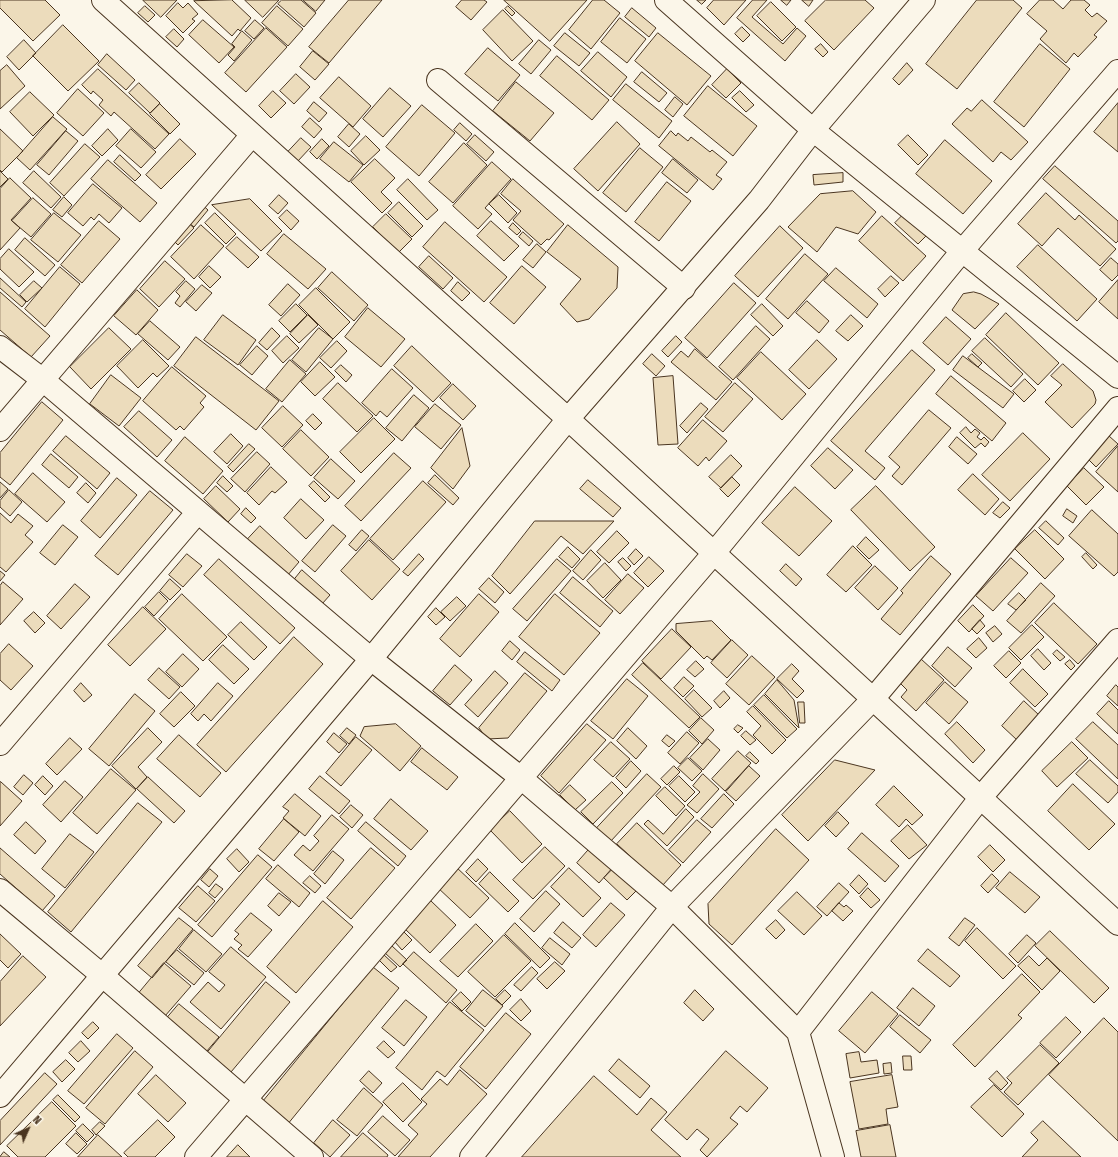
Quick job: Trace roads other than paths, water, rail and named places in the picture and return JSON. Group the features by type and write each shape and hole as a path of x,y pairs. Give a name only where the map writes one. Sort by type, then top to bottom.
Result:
{"street":[{"path":"103,0 568,419 1118,924"},
{"path":"666,0 813,130 1118,377"},
{"path":"0,1096 371,659 568,419 684,288 759,200 813,130 924,0"},
{"path":"196,1157 714,554 962,251 1118,71"},
{"path":"438,80 684,288"},
{"path":"0,430 252,134"},
{"path":"0,347 43,380 371,659 521,778 672,906 798,1032 833,1157"},
{"path":"471,1157 672,906 873,700 1118,408"},
{"path":"0,744 198,513"},
{"path":"798,1032 981,797 1118,640"},
{"path":"0,890 103,976 312,1157"}]}
